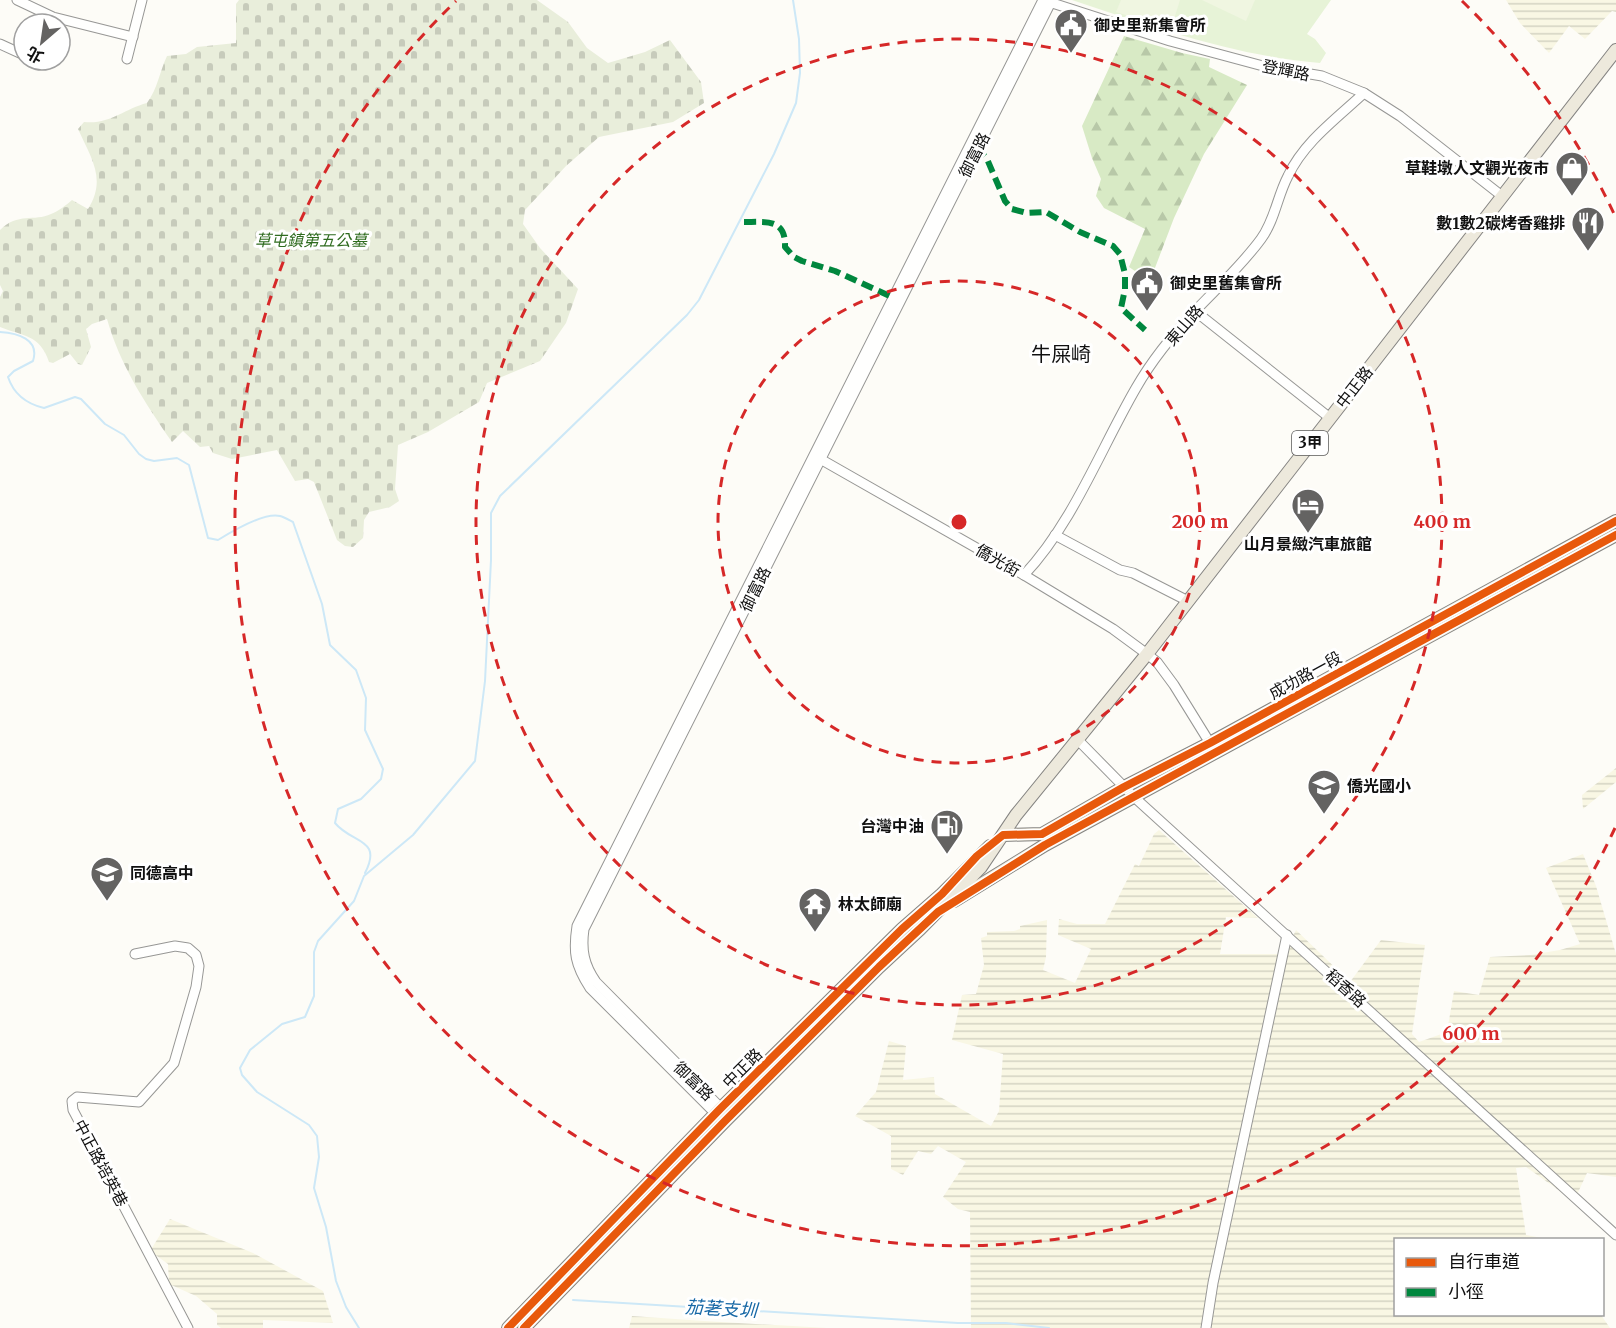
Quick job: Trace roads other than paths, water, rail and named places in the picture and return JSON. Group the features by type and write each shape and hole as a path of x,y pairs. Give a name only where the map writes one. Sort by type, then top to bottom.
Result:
{"main road":[{"name":"中正路","path":"524,1328 720,1114 938,912 981,867 1003,835 1147,654 1616,50"},
{"name":"成功路一段","path":"938,912 1045,845 1134,797 1212,747 1616,521"},
{"name":"成功路一段","path":"1003,835 1042,834 1124,787 1212,747 1616,535"},
{"name":"中正路","path":"508,1328 902,929 942,894 977,856 1003,835"}],"street":[{"path":"17,0 53,17 132,37"},
{"path":"127,59 142,0"},
{"name":"登輝路","path":"1048,1 1180,44 1263,66 1322,76 1364,93 1400,116 1502,196"},
{"name":"御富路","path":"720,1114 596,982 584,959 582,943 584,929 816,457 875,353 1048,1"},
{"name":"東山路","path":"1024,575 1055,534 1100,457 1137,385 1169,341 1264,234 1272,219 1288,174 1309,143 1364,93"},
{"path":"1195,311 1330,418"},
{"name":"僑光街","path":"816,457 1024,575 1113,629 1157,662 1212,747"},
{"path":"1055,534 1120,570 1133,573 1188,601"},
{"name":"稻香路","path":"1077,740 1134,797 1616,1235"},
{"path":"1206,1328 1213,1283 1287,935"},
{"name":"中正路培英巷","path":"135,954 175,946 188,948 196,955 199,966 196,987 174,1063 139,1102 77,1097 72,1101 73,1110 188,1328"}],"waterway":[{"path":"359,1328 346,1307 336,1281 326,1227 314,1188 319,1157 317,1136 309,1125 257,1092 242,1075 240,1068 250,1050 282,1024 305,1017 314,996 314,952 318,941 354,901 364,876 413,835 475,761 485,681 491,513 500,496 687,315 699,300 774,154 796,103 800,73 799,39 793,0"},
{"path":"0,332 20,336 30,342 33,347 33,361 14,371 8,377 14,389 27,401 44,408 75,397 81,399 105,424 124,435 146,459 154,461 177,458 189,465 208,538 218,540 266,517 280,516 293,522 322,604 330,645 356,670 366,698 365,730 383,769 381,779 361,799 338,809 335,823 368,847 370,862 365,873"},
{"name":"茄荖支圳","path":"573,1300 958,1323 1006,1323 1049,1328"}],"place":[{"name":"御史里新集會所","path":"1071,54"},
{"name":"草鞋墩人文觀光夜市","path":"1572,197"},
{"name":"數1數2碳烤香雞排","path":"1588,252"},
{"name":"御史里舊集會所","path":"1147,312"},
{"name":"山月景緻汽車旅館","path":"1308,534"},
{"name":"僑光國小","path":"1324,815"},
{"name":"台灣中油","path":"947,855"},
{"name":"同德高中","path":"107,902"},
{"name":"林太師廟","path":"815,933"}],"district":[{"name":"牛屎崎","path":"1061,354"}],"park label":[{"name":"草屯鎮第五公墓","path":"311,240"}]}
